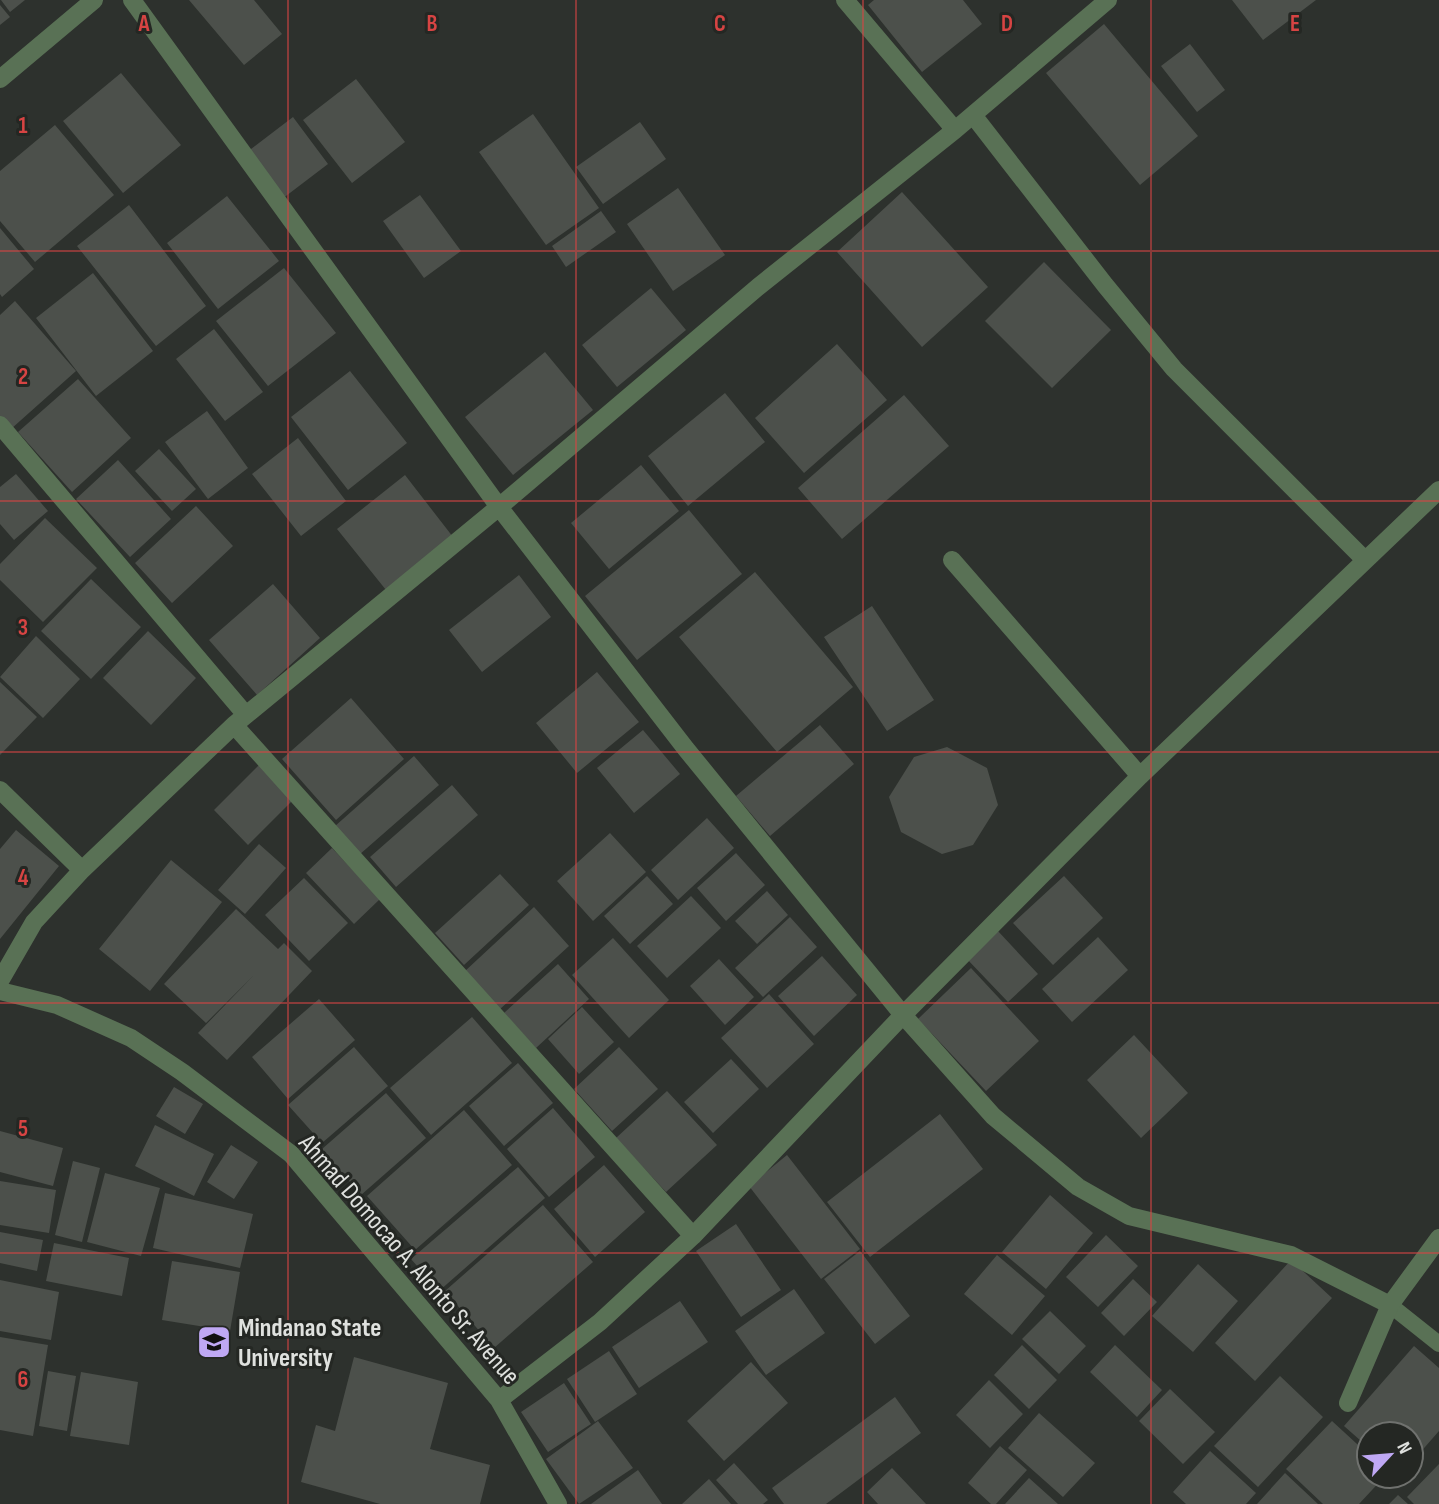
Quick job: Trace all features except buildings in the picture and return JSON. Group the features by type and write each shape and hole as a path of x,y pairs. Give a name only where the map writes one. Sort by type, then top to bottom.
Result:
{"street":[{"path":"0,79 94,0"},
{"path":"132,0 499,507 686,749 903,1015 993,1116 1078,1187 1129,1216 1292,1255 1390,1306"},
{"path":"845,0 955,130"},
{"path":"0,981 34,922 82,870 240,720 499,507 758,287 973,116 1108,0"},
{"path":"973,116 1174,369 1365,560"},
{"path":"0,425 240,720 693,1236"},
{"path":"499,1400 600,1322 693,1236 903,1015 1140,776 1439,490"},
{"path":"952,561 1140,776"},
{"path":"0,790 82,870"},
{"name":"Ahmad Domocao A. Alonto Sr. Avenue","path":"0,991 57,1005 131,1038 182,1072 291,1154 499,1400 558,1504"},
{"path":"1348,1403 1390,1306 1439,1238"}],"lane":[{"path":"1390,1306 1439,1344"}],"place":[{"name":"Mindanao State University","path":"214,1342"}]}
